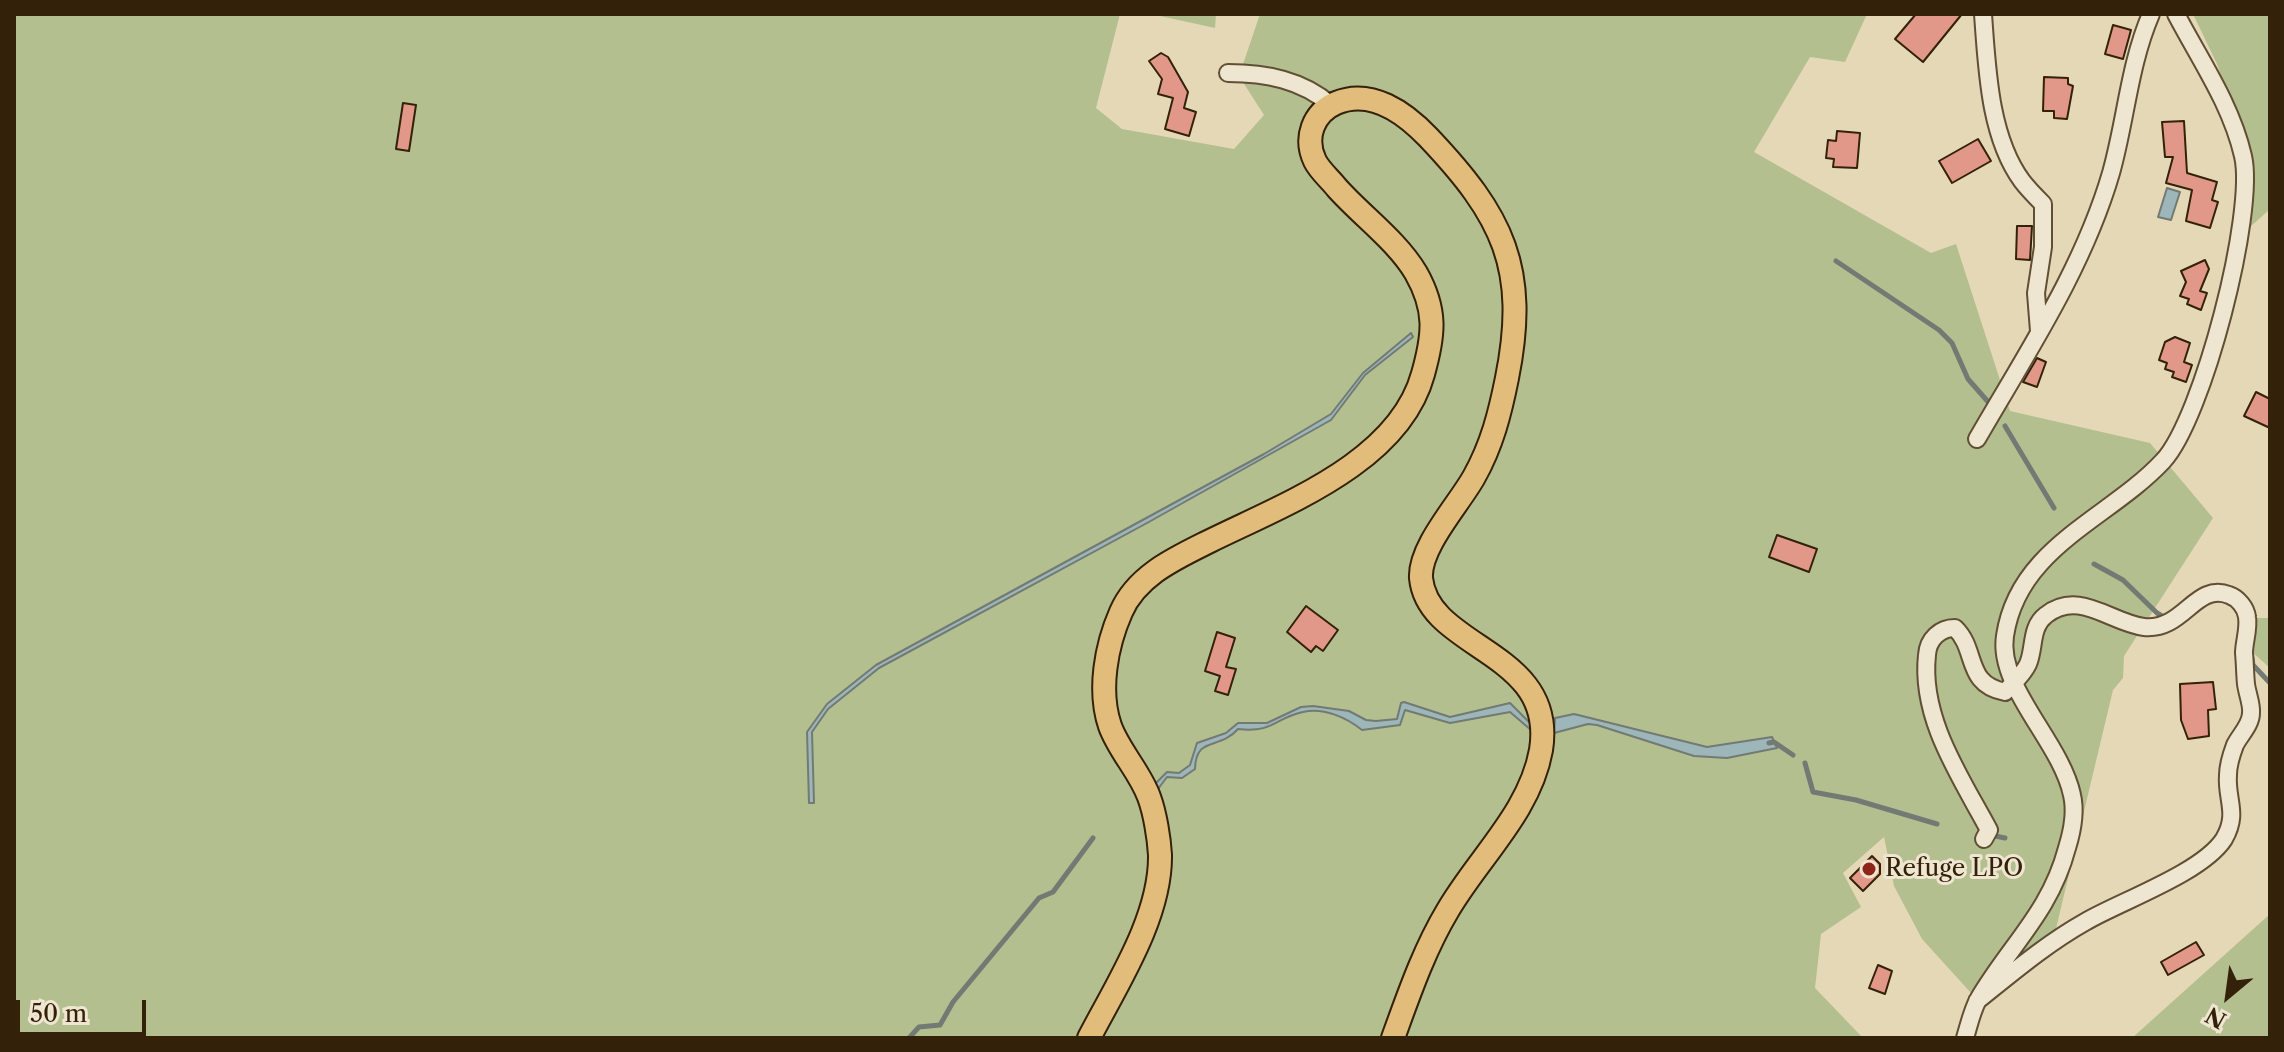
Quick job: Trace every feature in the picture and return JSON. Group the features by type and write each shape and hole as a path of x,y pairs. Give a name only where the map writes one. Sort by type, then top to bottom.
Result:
{"main road":[{"path":"1089,1038 1132,956 1153,900 1160,855 1149,797 1112,730 1104,702 1106,666 1121,612 1133,592 1160,569 1350,467 1384,441 1407,411 1422,380 1434,327 1427,296 1414,268 1352,205 1314,158 1310,141 1313,124 1331,105 1352,98 1376,101 1393,108 1425,133 1490,213 1510,263 1516,312 1514,345 1494,435 1473,479 1425,555 1421,570 1425,593 1435,612 1514,671 1529,690 1541,723 1541,747 1532,781 1435,932 1393,1038"}],"street":[{"path":"1983,14 1989,92 1996,122 2021,181 2043,204 2043,247 2036,293 2039,331"},
{"path":"1977,439 2039,331 2089,234 2111,173 2133,64 2151,14"},
{"path":"1965,1038 1977,1001 2051,894 2072,831 2073,796 2063,771 2042,728 2008,675 2005,636 2016,601 2027,581 2060,542 2154,469 2178,442 2204,381 2237,249 2245,197 2243,154 2216,85 2176,14"},
{"path":"1228,73 1278,77 1319,94 1331,105"},
{"path":"1977,1001 2036,954 2085,922 2208,857 2224,838 2233,814 2227,775 2235,746 2252,714 2244,648 2247,617 2241,603 2229,595 2212,592 2202,595 2180,617 2145,627 2097,609 2077,605 2063,607 2047,614 2038,624 2027,667 2005,692 1986,686 1970,662 1963,635 1955,628 1947,628 1934,636 1928,647 1926,684 1931,711 1952,763 1989,830 1984,839"}],"green space":[{"path":"14,14 1120,14 1096,108 1122,129 1234,149 1264,115 1239,76 1260,14 1867,14 1845,62 1810,57 1754,152 1931,253 1956,244 2010,411 2150,443 2213,518 2124,656 2123,678 2113,690 2054,937 1971,993 1922,939 1894,886 1884,837 1843,873 1861,907 1821,934 1815,988 1863,1038 14,1038"},
{"path":"1151,14 1216,14 1215,28"},
{"path":"2193,14 2270,14 2270,209 2249,228 2251,165 2217,64"},
{"path":"2256,618 2270,618 2270,668 2250,650"},
{"path":"2270,914 2270,1038 2132,1038"}],"water":[{"path":"2167,188 2180,192 2171,220 2158,217"},
{"path":"1411,333 1413,337 1365,375 1331,420 879,668 828,709 812,732 814,803 809,803 807,732 827,704 876,665 1264,454 1331,414 1363,373"},
{"path":"1404,702 1450,717 1510,703 1534,727 1531,730 1510,712 1450,723 1405,710 1400,725 1362,730 1335,715 1319,711 1303,712 1260,729 1238,729 1231,736 1204,747 1196,758 1195,769 1182,778 1167,777 1155,793 1151,788 1167,772 1179,773 1190,765 1197,743 1226,733 1238,723 1267,723 1301,707 1313,706 1349,711 1366,720 1397,719"},
{"path":"1574,714 1707,747 1772,737 1777,748 1727,758 1694,756 1597,725 1588,724 1554,733 1555,718"}],"building":[{"path":"1916,14 1962,14 1923,62 1895,39"},
{"path":"2113,25 2131,30 2123,59 2105,54"},
{"path":"1161,53 1168,57 1188,92 1184,108 1196,112 1189,136 1165,129 1173,98 1158,94 1162,79 1149,61"},
{"path":"2044,77 2068,78 2068,84 2073,86 2067,119 2054,118 2054,111 2043,111"},
{"path":"403,103 416,105 409,151 396,149"},
{"path":"2184,121 2187,173 2217,182 2212,200 2218,202 2210,228 2186,221 2192,190 2166,183 2173,157 2165,157 2162,122"},
{"path":"1837,131 1860,133 1857,168 1833,167 1834,159 1826,158 1828,140 1836,141"},
{"path":"1978,139 1991,161 1952,183 1939,161"},
{"path":"2017,226 2032,226 2030,260 2016,259"},
{"path":"2205,260 2209,269 2200,291 2207,293 2201,310 2187,304 2189,299 2180,296 2186,282 2181,271"},
{"path":"2175,337 2190,343 2184,362 2192,365 2186,382 2172,377 2174,372 2165,369 2167,363 2159,360 2165,342"},
{"path":"2037,358 2046,362 2037,387 2023,382"},
{"path":"2256,392 2270,399 2270,428 2244,416"},
{"path":"1777,535 1817,549 1809,572 1769,557"},
{"path":"1306,606 1338,630 1323,651 1316,646 1311,652 1287,632"},
{"path":"1217,632 1235,638 1226,667 1236,669 1228,695 1215,691 1220,676 1205,671"},
{"path":"2213,682 2216,709 2208,710 2209,736 2188,739 2181,720 2180,684"},
{"name":"Refuge LPO","path":"1872,856 1880,864 1880,874 1863,891 1850,878"},
{"path":"2196,942 2204,955 2168,975 2161,962"},
{"path":"1878,965 1892,971 1885,994 1869,988"}],"waterway":[{"path":"1836,261 1939,330 1952,343 1968,379 1990,404"},
{"path":"2005,426 2054,508"},
{"path":"2094,564 2123,580 2167,619"},
{"path":"2252,658 2253,665 2270,683"},
{"path":"1769,743 1774,742 1793,755"},
{"path":"1805,763 1813,792 1856,800 1937,824"},
{"path":"1990,835 2005,838"},
{"path":"909,1038 919,1027 940,1025 953,1002 1039,898 1053,892 1093,838"}],"place":[{"name":"Refuge LPO","path":"1869,869"}]}
